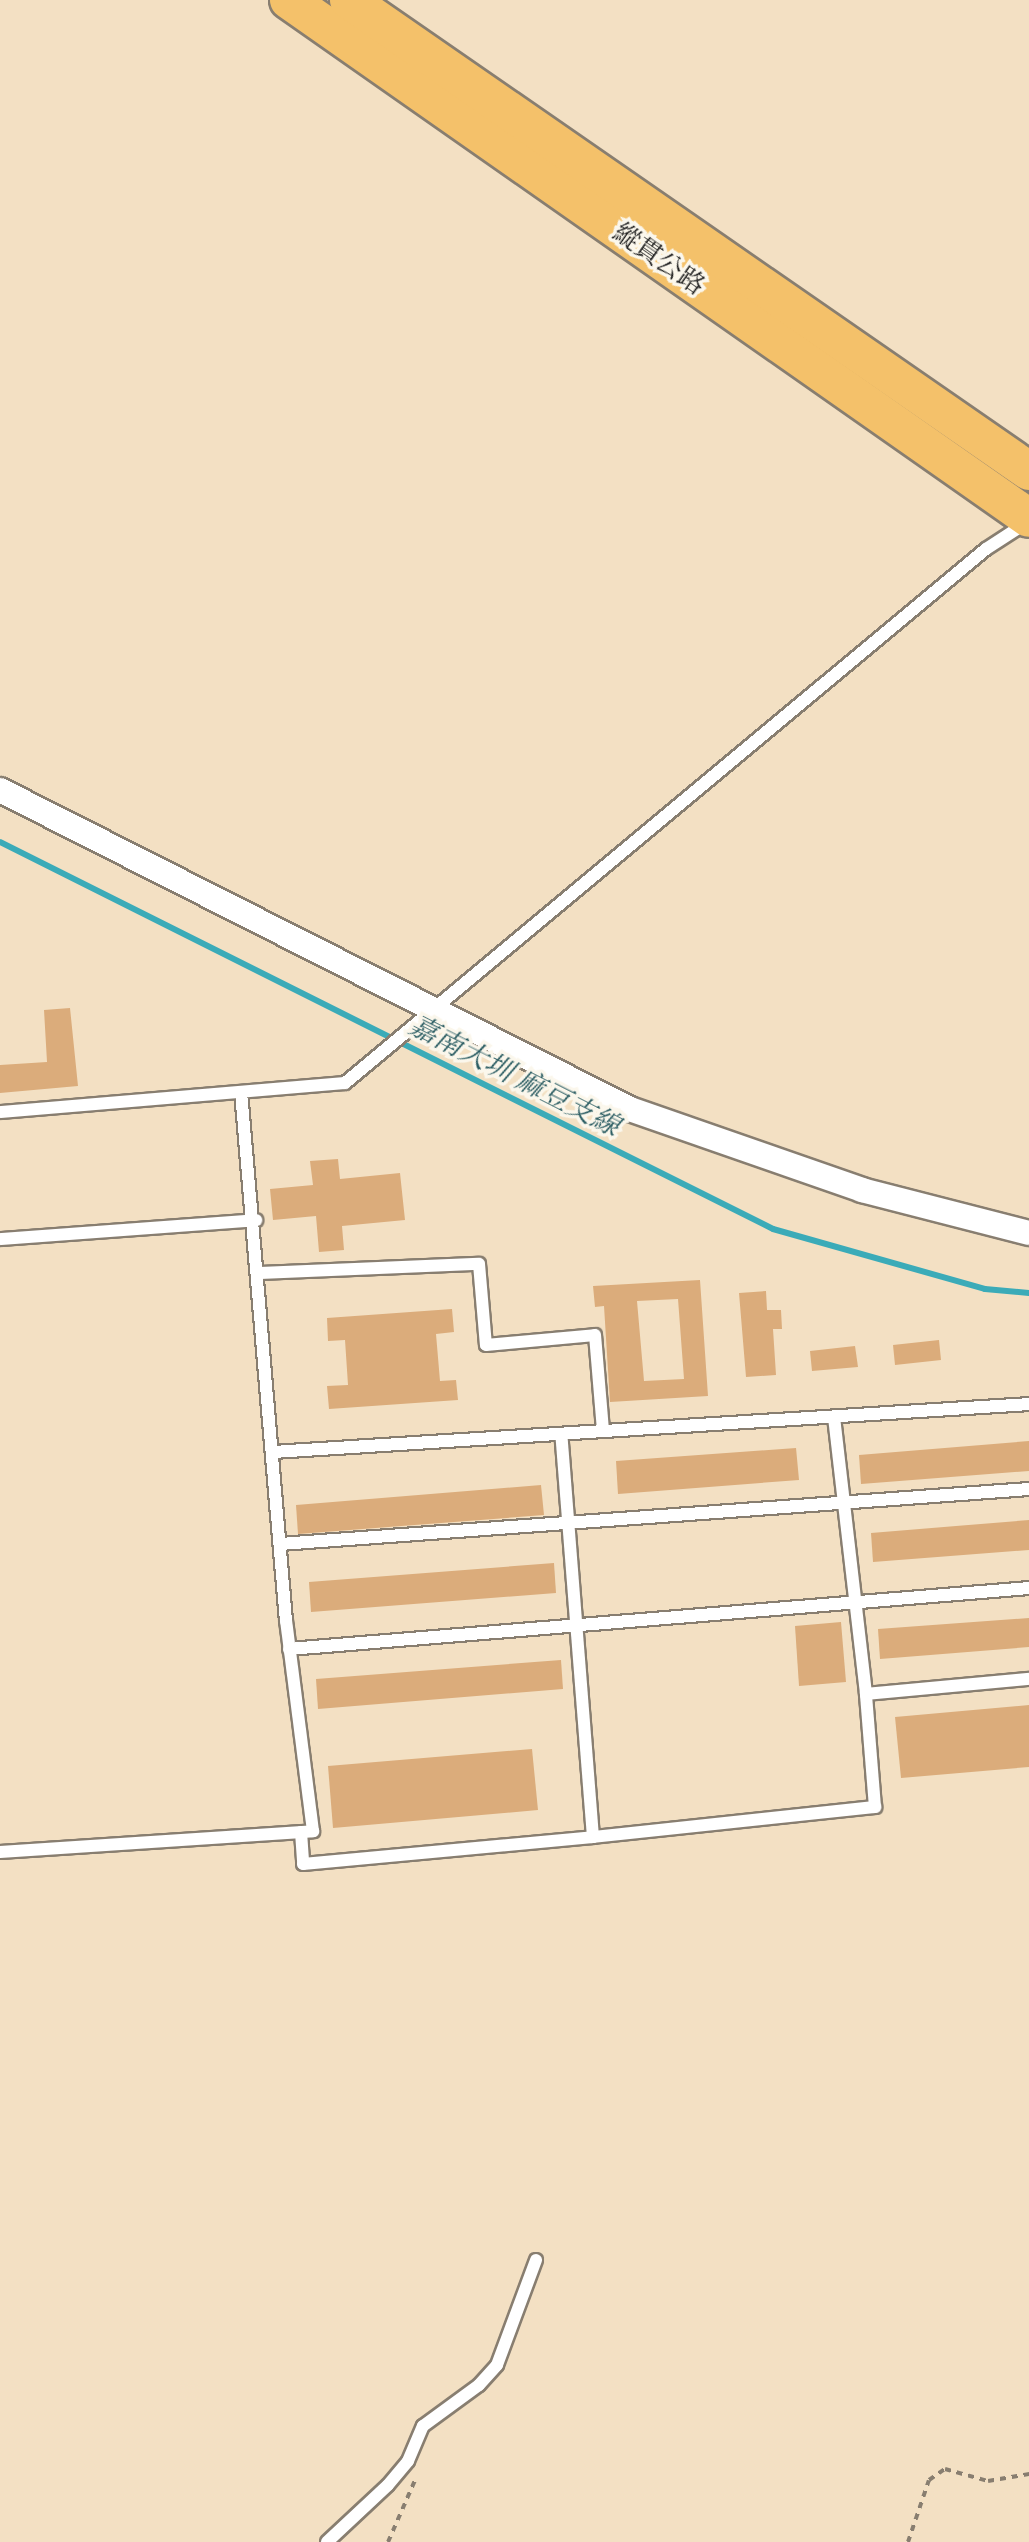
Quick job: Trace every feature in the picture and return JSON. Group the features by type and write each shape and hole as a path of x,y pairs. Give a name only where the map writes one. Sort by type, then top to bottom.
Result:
{"main road":[{"name":"縱貫公路","path":"289,0 1029,519"},
{"name":"縱貫公路","path":"349,0 1029,471"}],"street":[{"path":"0,790 434,1005 630,1109 862,1190 1029,1233"}],"lane":[{"path":"1,1112 345,1083 434,1005 986,549 1029,519"},
{"path":"0,1852 313,1831 289,1649 256,1220 241,1092"},
{"path":"0,1239 256,1220"},
{"path":"260,1273 479,1264 486,1345 595,1335 603,1431"},
{"path":"273,1452 1029,1404"},
{"path":"301,1832 303,1864 875,1807 866,1694 834,1417"},
{"path":"561,1434 593,1837"},
{"path":"280,1544 1029,1489"},
{"path":"289,1649 1029,1588"},
{"path":"866,1694 1029,1679"},
{"path":"327,2542 388,2485 408,2461 423,2426 479,2385 497,2365 536,2260"}],"path":[{"path":"908,2542 929,2480 945,2469 988,2481 1029,2474"}],"building":[{"path":"70,1008 78,1086 0,1093 0,1065 47,1062 44,1010"},
{"path":"338,1159 340,1179 400,1173 405,1220 342,1226 344,1250 319,1252 316,1216 273,1220 270,1189 313,1185 310,1161"},
{"path":"700,1280 708,1396 610,1402 604,1306 595,1307 593,1286","holes":["678,1299 684,1379 644,1381 637,1301"]},
{"path":"766,1291 767,1310 781,1310 782,1329 773,1329 776,1375 746,1377 739,1293"},
{"path":"452,1309 454,1332 436,1334 440,1381 456,1380 458,1400 329,1409 327,1386 348,1385 345,1340 328,1341 327,1318"},
{"path":"939,1340 941,1360 895,1365 893,1345"},
{"path":"855,1346 858,1367 812,1371 810,1351"},
{"path":"1029,1441 1029,1471 861,1484 859,1455"},
{"path":"796,1448 799,1480 618,1494 616,1461"},
{"path":"541,1485 544,1515 298,1534 296,1505"},
{"path":"1029,1520 1029,1550 873,1562 871,1533"},
{"path":"554,1563 556,1593 311,1612 309,1582"},
{"path":"1029,1618 1029,1647 880,1659 878,1629"},
{"path":"841,1622 846,1682 799,1686 795,1626"},
{"path":"561,1660 563,1689 318,1709 316,1679"},
{"path":"1029,1705 1029,1767 901,1778 895,1717"},
{"path":"532,1749 538,1810 333,1828 328,1766"}],"waterway":[{"name":"嘉南大圳 麻豆支線","path":"0,842 773,1229 985,1289 1029,1293"}]}
